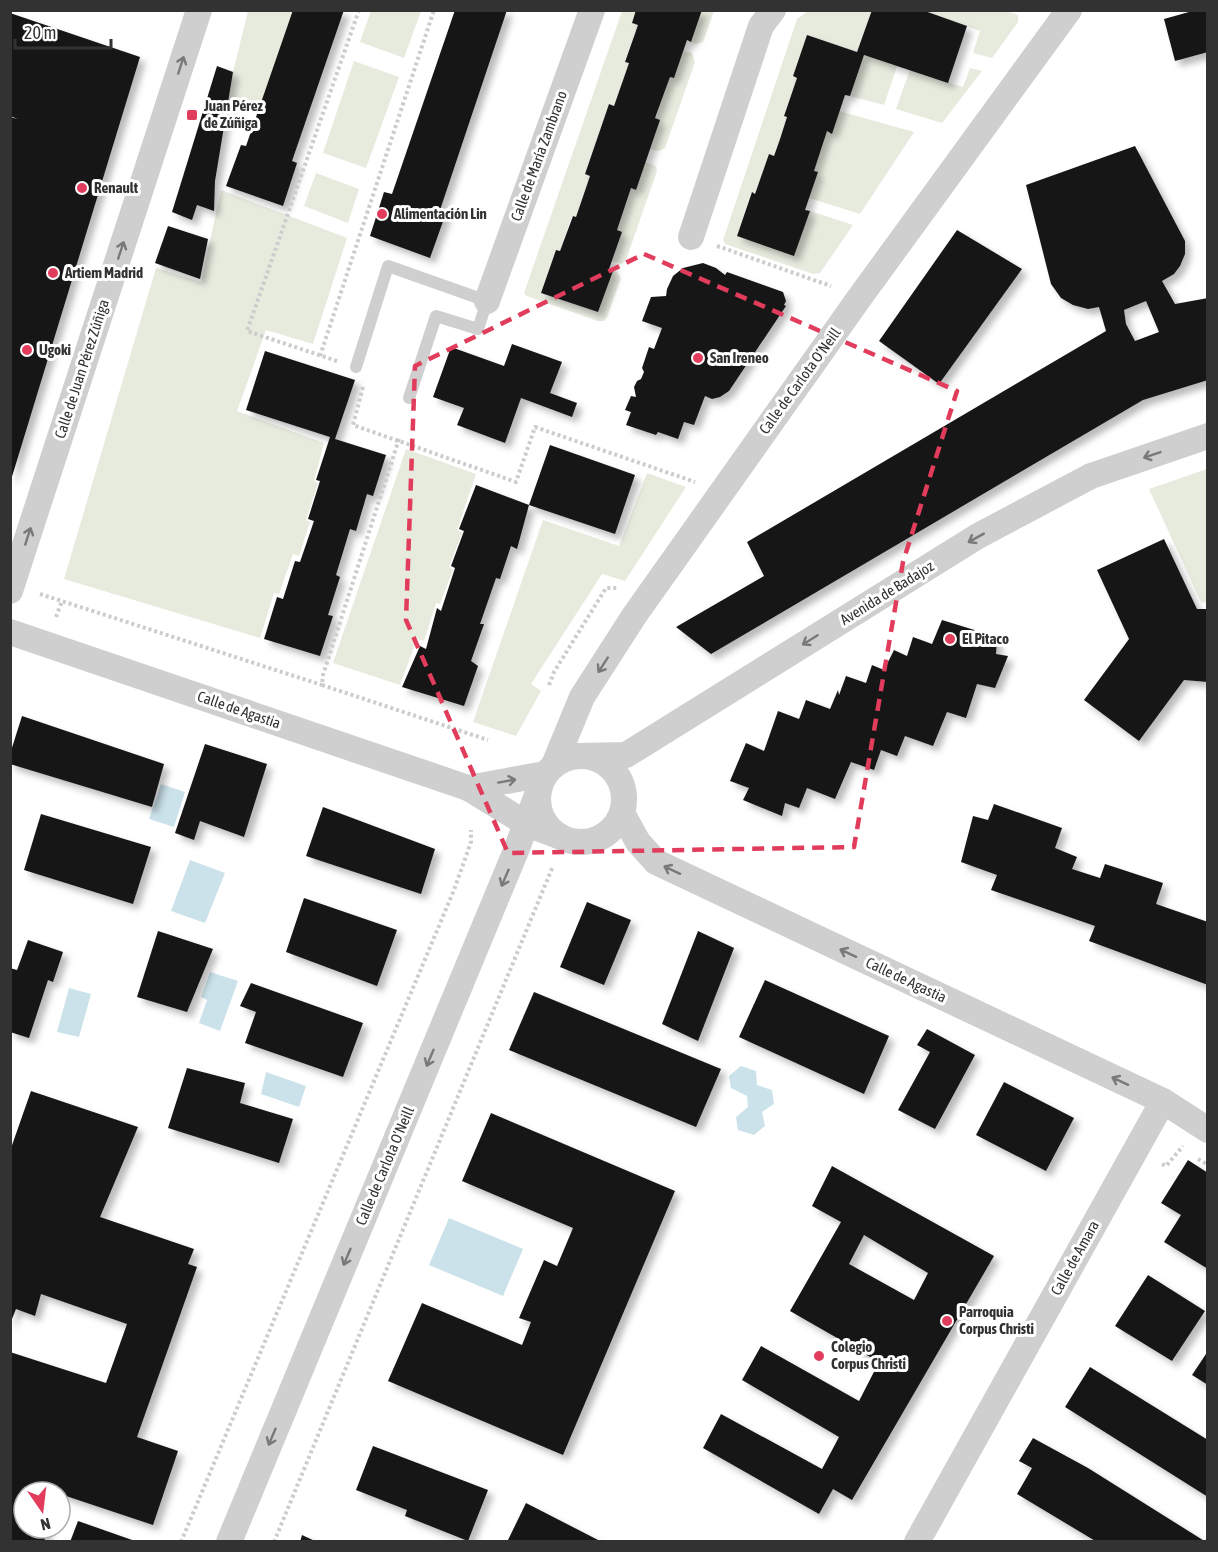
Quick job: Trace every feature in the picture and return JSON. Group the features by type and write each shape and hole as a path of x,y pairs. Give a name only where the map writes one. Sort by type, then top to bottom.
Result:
{"street":[{"name":"Calle de Juan Pérez Zúñiga","path":"11,588 199,10"},
{"name":"Calle de María Zambrano","path":"487,301 592,10"},
{"path":"691,237 760,26 773,10"},
{"name":"Calle de Carlota O’Neill","path":"229,1542 582,697 634,616 860,297 1068,10"},
{"name":"Avenida de Badajoz","path":"622,766 978,536 1091,476 1208,436"},
{"name":"Calle de Agastia","path":"10,632 468,788 527,824 559,836"},
{"path":"588,756 610,767 622,766 624,801 622,813 607,833 583,842 559,836 549,827 538,803 553,771 588,756"},
{"name":"Calle de Agastia","path":"468,788 553,771"},
{"name":"Calle de Agastia","path":"622,813 638,842 656,862 1163,1101 1208,1130"},
{"name":"Calle de Amara","path":"917,1542 1163,1101"}],"lane":[{"path":"356,367 388,266 487,301 478,329 436,316 409,398"}],"path":[{"path":"320,356 354,246 434,10"},
{"path":"716,245 860,297"},
{"path":"322,685 323,675 399,440"},
{"path":"11,588 322,685 488,740"},
{"path":"180,1542 454,890 471,842 471,830"},
{"path":"274,1542 553,866"}],"highlighted area":[{"path":"644,254 957,391 903,562 854,847 508,853 406,620 415,366"}],"shaded area":[{"path":"248,11 293,11 258,113 227,106"},
{"path":"371,11 421,11 404,58 360,42"},
{"path":"622,11 636,11 632,23 638,25 625,61 629,63 614,106 609,104 585,174 590,176 576,217 572,216 560,251 556,250 541,293 598,312 613,271 617,272 621,278 607,317 604,321 598,321 524,293"},
{"path":"702,11 714,11 703,42 696,44 691,42"},
{"path":"808,11 872,11 857,52 807,36 793,75 797,78 784,115 787,117 774,156 769,155 755,194 751,193 737,235 794,255 810,211 853,225 820,273 813,274 725,244 723,240 797,19"},
{"path":"922,11 1006,11 1018,15 1018,22 992,58 973,53 980,31"},
{"path":"683,51 692,53 695,62 665,148 659,151 650,149 660,120 656,118 670,77 674,78"},
{"path":"864,55 897,66 884,105 850,96"},
{"path":"354,61 399,77 366,168 323,153"},
{"path":"970,68 982,71 942,123 896,109 910,70 963,87"},
{"path":"839,111 914,132 860,214 809,198 814,171 827,131 831,133"},
{"path":"645,162 656,166 657,171 626,260 622,264 612,261 622,232 617,230 631,188 636,190"},
{"path":"316,173 359,189 348,223 304,206"},
{"path":"221,190 347,238 313,344 266,330 237,411 324,443 314,481 318,483 306,520 310,522 299,556 293,554 279,594 274,593 260,638 64,579 156,268 201,282"},
{"path":"406,449 476,474 457,530 462,533 449,567 453,570 440,604 436,603 424,641 417,639 400,685 333,663"},
{"path":"1208,469 1207,603 1201,602 1149,489"},
{"path":"647,473 686,487 625,581 602,574 531,684 541,691 516,736 473,722 543,520 619,546"}],"water":[{"path":"161,784 185,792 174,827 149,819"},
{"path":"190,860 225,873 205,923 171,911"},
{"path":"210,972 238,981 220,1031 199,1023 207,1000 201,997"},
{"path":"69,988 91,994 79,1037 57,1032"},
{"path":"741,1066 756,1071 757,1085 772,1090 774,1104 762,1112 765,1126 754,1135 738,1130 736,1117 748,1107 747,1096 731,1088 729,1076"},
{"path":"266,1072 306,1086 299,1107 261,1094"},
{"path":"449,1218 523,1249 503,1296 429,1265"}],"building":[{"path":"293,10 344,10 292,161 297,163 283,206 226,186 241,145 246,146"},
{"path":"455,10 507,10 440,210 446,213 430,258 370,236 384,192 392,194"},
{"path":"636,10 702,10 691,42 687,40 674,78 670,77 655,118 660,120 636,190 631,188 617,230 622,232 609,269 613,271 598,312 541,293 556,250 560,251 573,216 576,217 590,176 585,174 609,104 614,106 629,63 625,62 638,25 632,23"},
{"path":"872,10 922,10 967,26 948,83 864,55 850,96 845,95 832,134 827,131 814,171 818,172 805,210 810,211 794,256 737,236 752,192 755,194 769,154 774,156 780,139 787,117 784,116 797,78 793,76 807,35 857,52"},
{"path":"1196,10 1208,10 1208,52 1175,61 1164,19"},
{"path":"10,13 140,57 11,480 10,117 18,119 10,116"},
{"path":"217,66 233,72 215,181 214,211 197,205 192,220 172,212"},
{"path":"1135,146 1185,241 1185,254 1180,266 1174,274 1162,281 1175,304 1208,298 1208,380 1143,400 711,654 676,627 764,576 747,542 1106,331 1099,307 1088,309 1073,305 1061,298 1051,284 1026,185","holes":["1146,301 1159,332 1135,341 1126,324 1124,310"]},
{"path":"168,226 208,239 200,279 155,263"},
{"path":"957,230 1022,269 939,384 879,341"},
{"name":"San Ireneo","path":"703,263 716,268 725,275 727,272 783,292 786,306 729,391 712,399 705,396 694,425 684,422 678,439 658,432 656,435 626,425 631,412 625,410 631,396 636,397 634,387 644,372 642,368 649,347 654,349 662,328 642,321 651,297 666,296 673,276 683,268"},
{"path":"512,344 562,362 550,393 577,403 572,417 521,398 505,443 457,425 464,408 433,397 451,347 504,366"},
{"path":"265,351 355,380 335,439 386,455 373,496 367,494 356,531 350,529 336,575 340,577 328,615 333,616 320,656 264,639 277,597 283,599 295,561 300,562 314,521 308,519 320,481 316,480 330,437 246,410"},
{"path":"550,445 635,475 615,534 529,505"},
{"path":"476,485 529,505 517,549 511,546 500,579 496,578 480,624 484,624 471,661 478,666 464,706 402,687 420,646 426,649 437,608 441,611 455,568 451,566 464,531 459,529"},
{"path":"1164,539 1197,609 1208,609 1208,682 1184,680 1139,741 1084,700 1129,639 1097,570"},
{"path":"942,620 997,637 996,654 1008,656 995,688 977,684 966,718 947,712 933,746 905,736 897,756 881,750 874,770 851,762 835,799 807,788 799,808 785,803 782,816 743,800 749,788 730,781 746,743 764,751 778,711 799,719 806,700 830,709 838,690 839,695 846,676 866,683 872,665 884,670 894,650 907,656 913,637 932,644"},
{"path":"22,716 164,764 152,807 10,764 10,754"},
{"path":"205,744 267,764 244,837 200,821 194,840 175,833"},
{"path":"994,804 1062,828 1055,848 1077,857 1072,869 1100,878 1105,864 1163,883 1156,904 1208,922 1208,985 1089,941 1095,926 991,890 997,875 961,862 973,816 988,820"},
{"path":"323,807 435,849 421,894 306,856"},
{"path":"41,814 151,847 133,904 24,870"},
{"path":"304,898 397,930 377,986 286,952"},
{"path":"587,902 631,920 604,985 560,967"},
{"path":"158,931 213,949 187,1012 137,997"},
{"path":"698,931 734,948 698,1041 662,1024"},
{"path":"28,940 63,952 53,982 48,980 29,1038 10,1032 10,968 17,970"},
{"path":"765,980 889,1036 864,1094 739,1037"},
{"path":"251,983 363,1023 343,1077 245,1043 256,1012 240,1006"},
{"path":"534,992 721,1069 696,1127 509,1050"},
{"path":"927,1029 975,1055 935,1129 898,1110 930,1052 917,1045"},
{"path":"187,1068 245,1083 240,1103 293,1119 279,1163 168,1128"},
{"path":"1004,1082 1074,1118 1046,1171 976,1135"},
{"path":"31,1091 138,1127 100,1217 194,1249 188,1264 197,1267 137,1437 178,1451 153,1525 72,1498 72,1480 12,1480 12,1540 45,1540 44,1542 10,1542 10,1352 106,1383 127,1324 41,1294 35,1316 16,1309 10,1324 10,1151"},
{"path":"491,1113 675,1191 563,1455 388,1381 422,1303 522,1345 531,1322 519,1318 544,1260 557,1266 573,1228 462,1181"},
{"path":"1188,1160 1208,1173 1208,1269 1164,1242 1181,1215 1161,1203"},
{"path":"832,1166 994,1256 852,1500 833,1489 819,1514 703,1448 721,1414 822,1469 839,1437 742,1380 761,1346 859,1401 879,1362 790,1311 841,1222 812,1206","holes":["864,1235 928,1273 914,1300 849,1264"]},
{"path":"1148,1275 1205,1311 1172,1361 1115,1326"},
{"path":"1208,1351 1208,1385 1192,1375"},
{"path":"1090,1367 1208,1440 1208,1497 1065,1407"},
{"path":"1033,1438 1088,1468 1206,1542 1097,1542 1017,1494 1032,1468 1019,1461"},
{"path":"373,1446 488,1490 468,1541 405,1516 407,1510 356,1490"},
{"path":"526,1503 602,1542 507,1542"},
{"path":"78,1521 135,1542 70,1542"},
{"path":"302,1535 317,1542 300,1542"}],"place":[{"name":"Juan Pérez de Zúñiga","path":"192,115"},
{"name":"Renault","path":"82,188"},
{"name":"Alimentación Lin","path":"382,214"},
{"name":"Artiem Madrid","path":"53,273"},
{"name":"Ugoki","path":"27,350"},
{"name":"San Ireneo","path":"698,358"},
{"name":"El Pitaco","path":"950,639"},
{"name":"Parroquia Corpus Christi","path":"947,1321"},
{"name":"Colegio Corpus Christi","path":"819,1356"}]}
